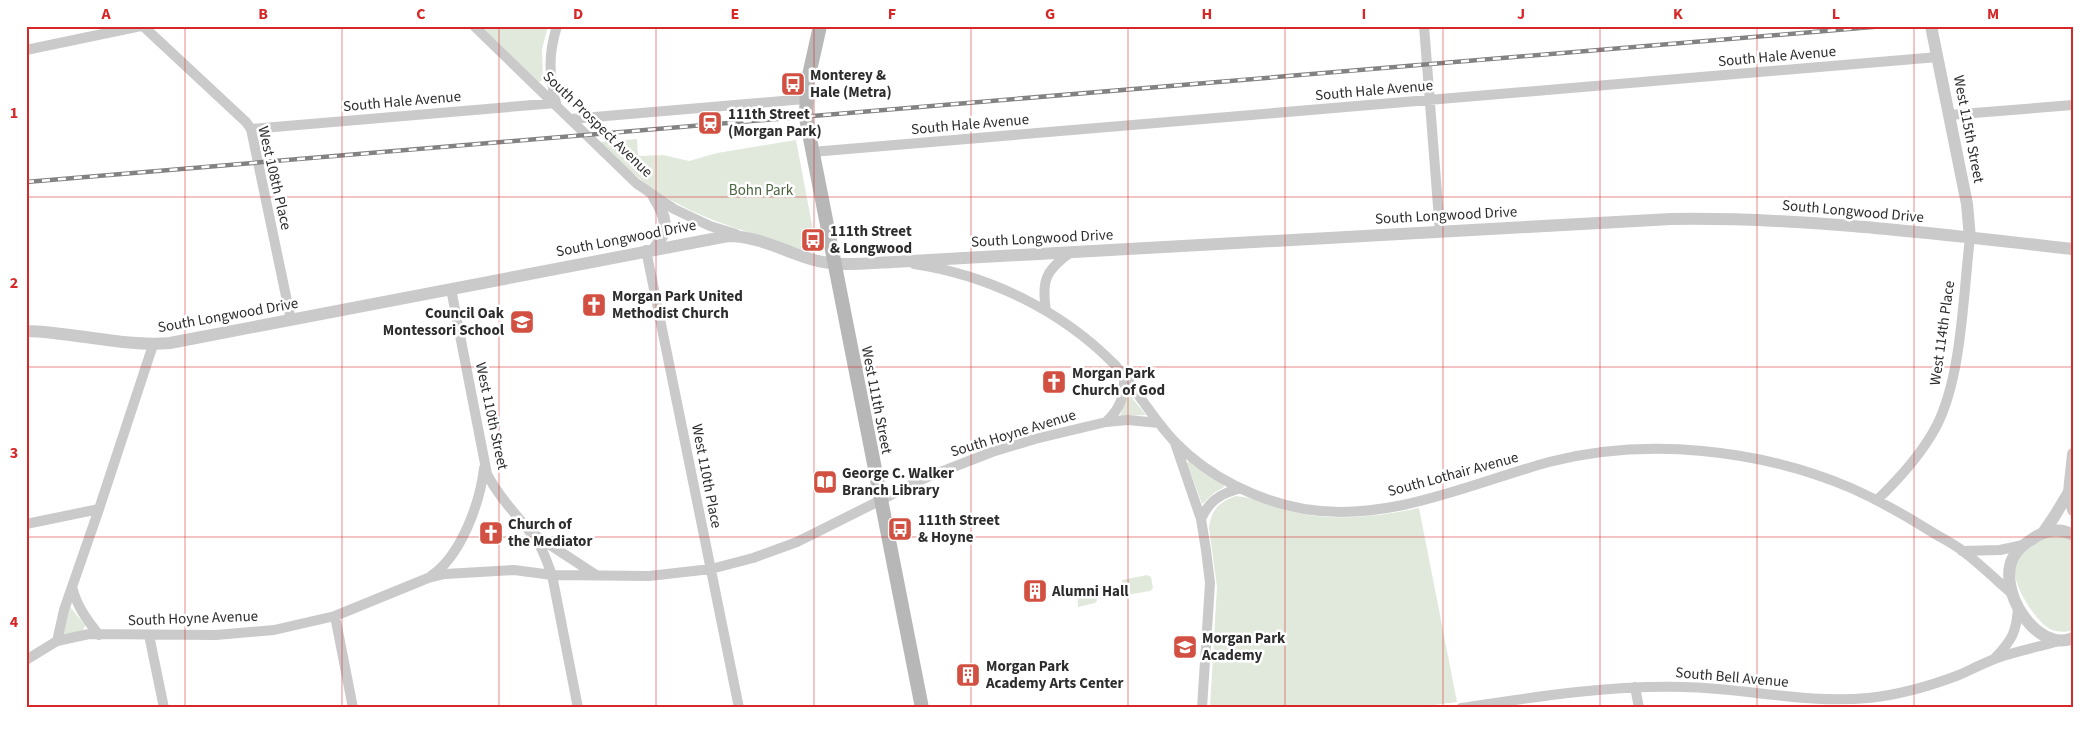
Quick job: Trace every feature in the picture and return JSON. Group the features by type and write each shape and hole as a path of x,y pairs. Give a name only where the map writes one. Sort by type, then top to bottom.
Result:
{"main road":[{"name":"West 111th Street","path":"820,26 809,72 806,118 922,708"}],"street":[{"path":"26,50 142,26"},
{"name":"West 108th Place","path":"142,26 246,122 251,129 290,320"},
{"name":"South Prospect Avenue","path":"474,26 556,104 613,162 654,197 710,226 741,236"},
{"path":"556,104 549,64 550,49 557,26"},
{"path":"1424,26 1440,232"},
{"name":"West 115th Street","path":"1932,26 1967,204 1970,238"},
{"name":"South Hale Avenue","path":"812,152 1938,57"},
{"path":"571,119 806,98"},
{"name":"South Hale Avenue","path":"251,129 556,104"},
{"path":"1950,116 2073,105"},
{"path":"651,249 664,232 665,222 663,211 654,197"},
{"name":"South Longwood Drive","path":"26,331 68,333 153,345 170,344 713,237 741,236 816,260 833,263 893,262 1714,218 1802,221 2073,249"},
{"name":"West 114th Place","path":"1877,500 1920,454 1937,425 1948,396 1956,359 1970,238"},
{"name":"West 110th Place","path":"651,249 739,708"},
{"path":"1046,311 1043,294 1044,282 1056,262 1071,252"},
{"name":"South Lothair Avenue","path":"893,262 945,270 978,280 1012,292 1046,311 1091,343 1124,376 1175,442 1207,469 1238,489 1302,508 1354,512 1394,506 1437,497 1551,462 1587,454 1660,450 1700,452 1773,463 1813,474 1877,500 1962,551 2010,592"},
{"name":"West 110th Street","path":"451,290 487,474 546,558 552,575 578,708"},
{"path":"57,641 64,610 153,345"},
{"path":"1106,422 1121,404 1124,395 1124,376"},
{"name":"South Hoyne Avenue","path":"26,660 57,641 88,634 216,635 274,630 335,616 428,578 460,573 514,570 552,575 649,576 711,569 779,550 926,478 992,452 1035,439 1106,422 1128,420 1159,423"},
{"path":"1175,442 1201,519 1210,583 1202,708"},
{"path":"2073,454 2069,492 2073,510"},
{"path":"428,578 447,562 462,538 477,498 484,464"},
{"path":"1201,519 1206,508 1215,498 1226,492 1238,489"},
{"path":"2043,532 2069,492"},
{"path":"26,524 99,509"},
{"path":"1962,551 2000,550 2023,545 2043,532 2056,529 2064,530 2073,535"},
{"path":"528,530 597,576"},
{"path":"2023,545 2011,563 2009,575 2010,592 2033,628 2040,633 2068,640"},
{"path":"72,587 75,599 84,617 99,634"},
{"name":"South Bell Avenue","path":"1994,659 2014,634 2018,606"},
{"path":"335,616 353,708"},
{"path":"149,635 164,708"},
{"name":"South Bell Avenue","path":"1461,708 1635,687 1726,689 1795,698 1828,700 1868,698 1900,693 1931,685 2020,650 2068,640"},
{"path":"1635,687 1639,708"}],"green space":[{"path":"481,26 548,26 542,49 543,80 539,82"},
{"name":"Bohn Park","path":"637,139 638,156 663,155 689,161 717,153 796,140 816,246 807,249 797,248 696,213 665,197 644,182 624,166 600,142"},
{"path":"1128,393 1146,415 1120,416"},
{"path":"1189,461 1224,485 1224,487 1202,504 1187,463"},
{"path":"1236,496 1302,514 1332,517 1375,515 1419,508 1457,702 1411,708 1210,708 1217,587 1209,528 1212,516 1217,508 1225,501"},
{"path":"2053,533 2069,536 2073,543 2073,630 2067,632 2050,629 2044,625 2025,601 2015,573 2015,566 2020,556"},
{"path":"1147,575 1151,577 1153,588 1150,591 1126,595 1122,592 1122,580"},
{"path":"1091,586 1096,588 1097,601 1078,607 1077,589"},
{"path":"70,607 85,625 82,633 64,637 62,632"}],"railway":[{"path":"26,182 1884,26"}],"place":[{"name":"Monterey & Hale (Metra)","path":"793,84"},
{"name":"111th Street (Morgan Park)","path":"710,123"},
{"name":"111th Street & Longwood","path":"813,240"},
{"name":"Morgan Park United Methodist Church","path":"594,305"},
{"name":"Council Oak Montessori School","path":"522,322"},
{"name":"Morgan Park Church of God","path":"1054,382"},
{"name":"George C. Walker Branch Library","path":"825,482"},
{"name":"111th Street & Hoyne","path":"900,529"},
{"name":"Church of the Mediator","path":"491,533"},
{"name":"Alumni Hall","path":"1035,591"},
{"name":"Morgan Park Academy","path":"1185,647"},
{"name":"Morgan Park Academy Arts Center","path":"968,675"}]}
